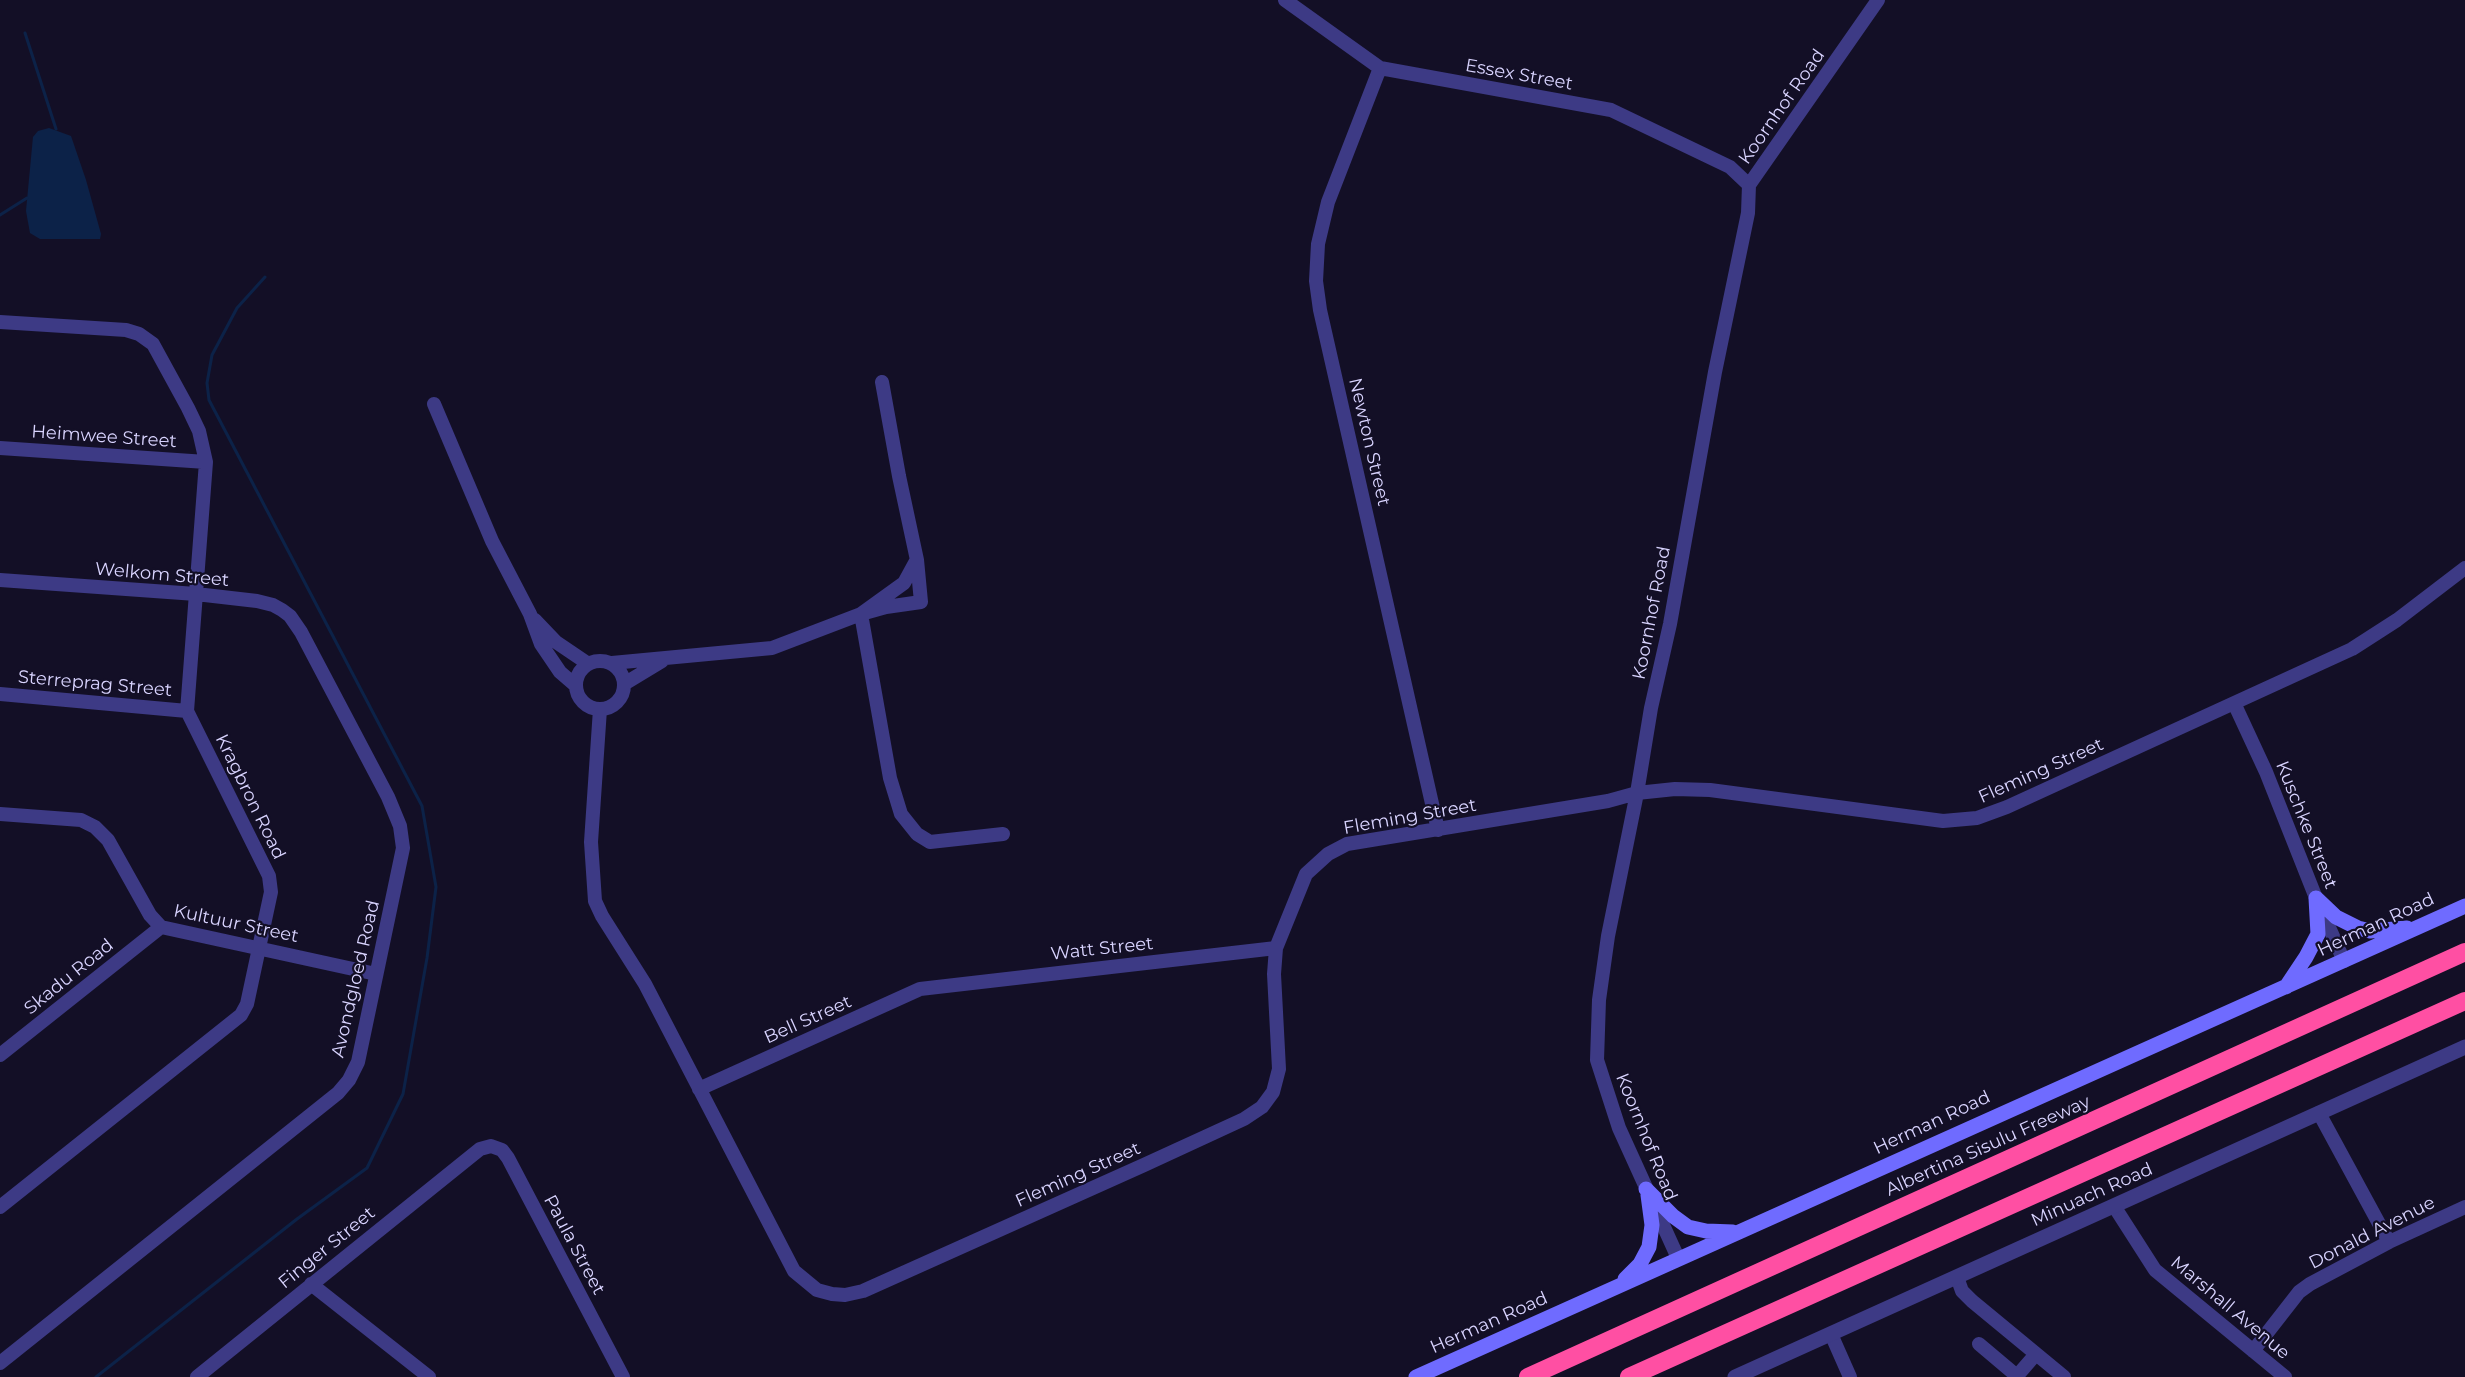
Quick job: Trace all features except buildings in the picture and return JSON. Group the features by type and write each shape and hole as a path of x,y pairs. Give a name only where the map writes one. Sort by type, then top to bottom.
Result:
{"highway":[{"name":"Albertina Sisulu Freeway","path":"1528,1377 2465,952"},
{"path":"1629,1377 2465,1000"}],"main road":[{"path":"2316,898 2336,917 2358,928 2370,931 2420,926"},
{"path":"2284,989 2306,957 2318,934 2316,898"},
{"name":"Herman Road","path":"1416,1377 2465,906"},
{"path":"1647,1192 1688,1227 1706,1231 1738,1232"},
{"path":"1618,1286 1640,1264 1649,1247 1652,1225 1647,1192"}],"street":[{"name":"Essex Street","path":"1285,0 1380,68 1611,110 1730,167 1749,185"},
{"name":"Koornhof Road","path":"1678,1258 1647,1192 1609,1101 1598,1060 1596,1041 1599,1000 1608,936 1651,708 1670,624 1715,372 1748,213 1749,185 1878,0"},
{"name":"Newton Street","path":"1380,68 1328,202 1318,244 1316,281 1320,310 1438,830"},
{"path":"0,322 126,330 146,337 153,344 189,408 199,431 206,462 187,711"},
{"path":"612,663 621,672 624,684 621,697 617,702 600,709 582,702 575,685 578,672 587,663 599,660 612,663 772,648 861,614 886,607 921,602 917,560 882,382"},
{"path":"434,404 492,541 530,614 541,644 560,672 575,685"},
{"name":"Heimwee Street","path":"0,448 206,462"},
{"path":"861,614 904,583 917,560"},
{"name":"Fleming Street","path":"600,709 592,822 595,901 645,984 794,1270 817,1290 832,1294 851,1294 863,1291 1144,1165 1245,1119 1262,1107 1274,1092 1279,1069 1274,974 1276,948 1306,874 1320,859 1335,850 1354,842 1608,801 1636,793 1675,789 1710,790 1943,821 1977,818 2007,807 2352,649 2397,620 2465,568"},
{"name":"Welkom Street","path":"0,580 196,594 257,601 273,605 290,616 305,639"},
{"path":"530,614 556,642 587,663"},
{"path":"861,614 890,778 901,814 917,834 930,842 1003,834"},
{"name":"Avondgloed Road","path":"0,1364 338,1093 349,1080 357,1062 401,864 402,832 388,797 305,639"},
{"path":"624,684 666,658"},
{"name":"Sterreprag Street","path":"0,694 187,711"},
{"name":"Kuschke Street","path":"2234,703 2266,772 2316,898 2344,961"},
{"name":"Kragbron Road","path":"0,1207 241,1015 247,1004 271,892 269,876 187,711"},
{"name":"Kultuur Street","path":"0,814 81,820 95,827 108,840 150,915 161,927 261,947 376,974"},
{"name":"Skadu Road","path":"0,1055 161,927"},
{"name":"Watt Street","path":"933,987 1276,948"},
{"name":"Bell Street","path":"699,1089 914,992 933,987"},
{"name":"Minuach Road","path":"1740,1376 2465,1047"},
{"path":"2319,1113 2389,1242"},
{"name":"Paula Street","path":"480,1149 496,1148 508,1158 623,1377"},
{"name":"Finger Street","path":"197,1377 480,1149"},
{"name":"Marshall Avenue","path":"2114,1206 2156,1270 2285,1377"},
{"name":"Donald Avenue","path":"2253,1352 2299,1292 2319,1278 2465,1207"},
{"path":"1957,1277 1959,1286 1966,1296 2064,1377"},
{"path":"311,1284 429,1377"},
{"path":"1831,1334 1850,1377"},
{"path":"1979,1344 2017,1377 2036,1354"}],"water":[{"path":"49,128 71,136 86,180 101,234 100,239 40,239 30,233 26,211 33,137 38,131"}],"waterway":[{"path":"25,33 56,129"},
{"path":"0,215 27,198"},
{"path":"96,1377 297,1219 367,1168 403,1094 427,958 436,887 422,806 209,400 207,383 212,355 237,308 265,277"}]}
